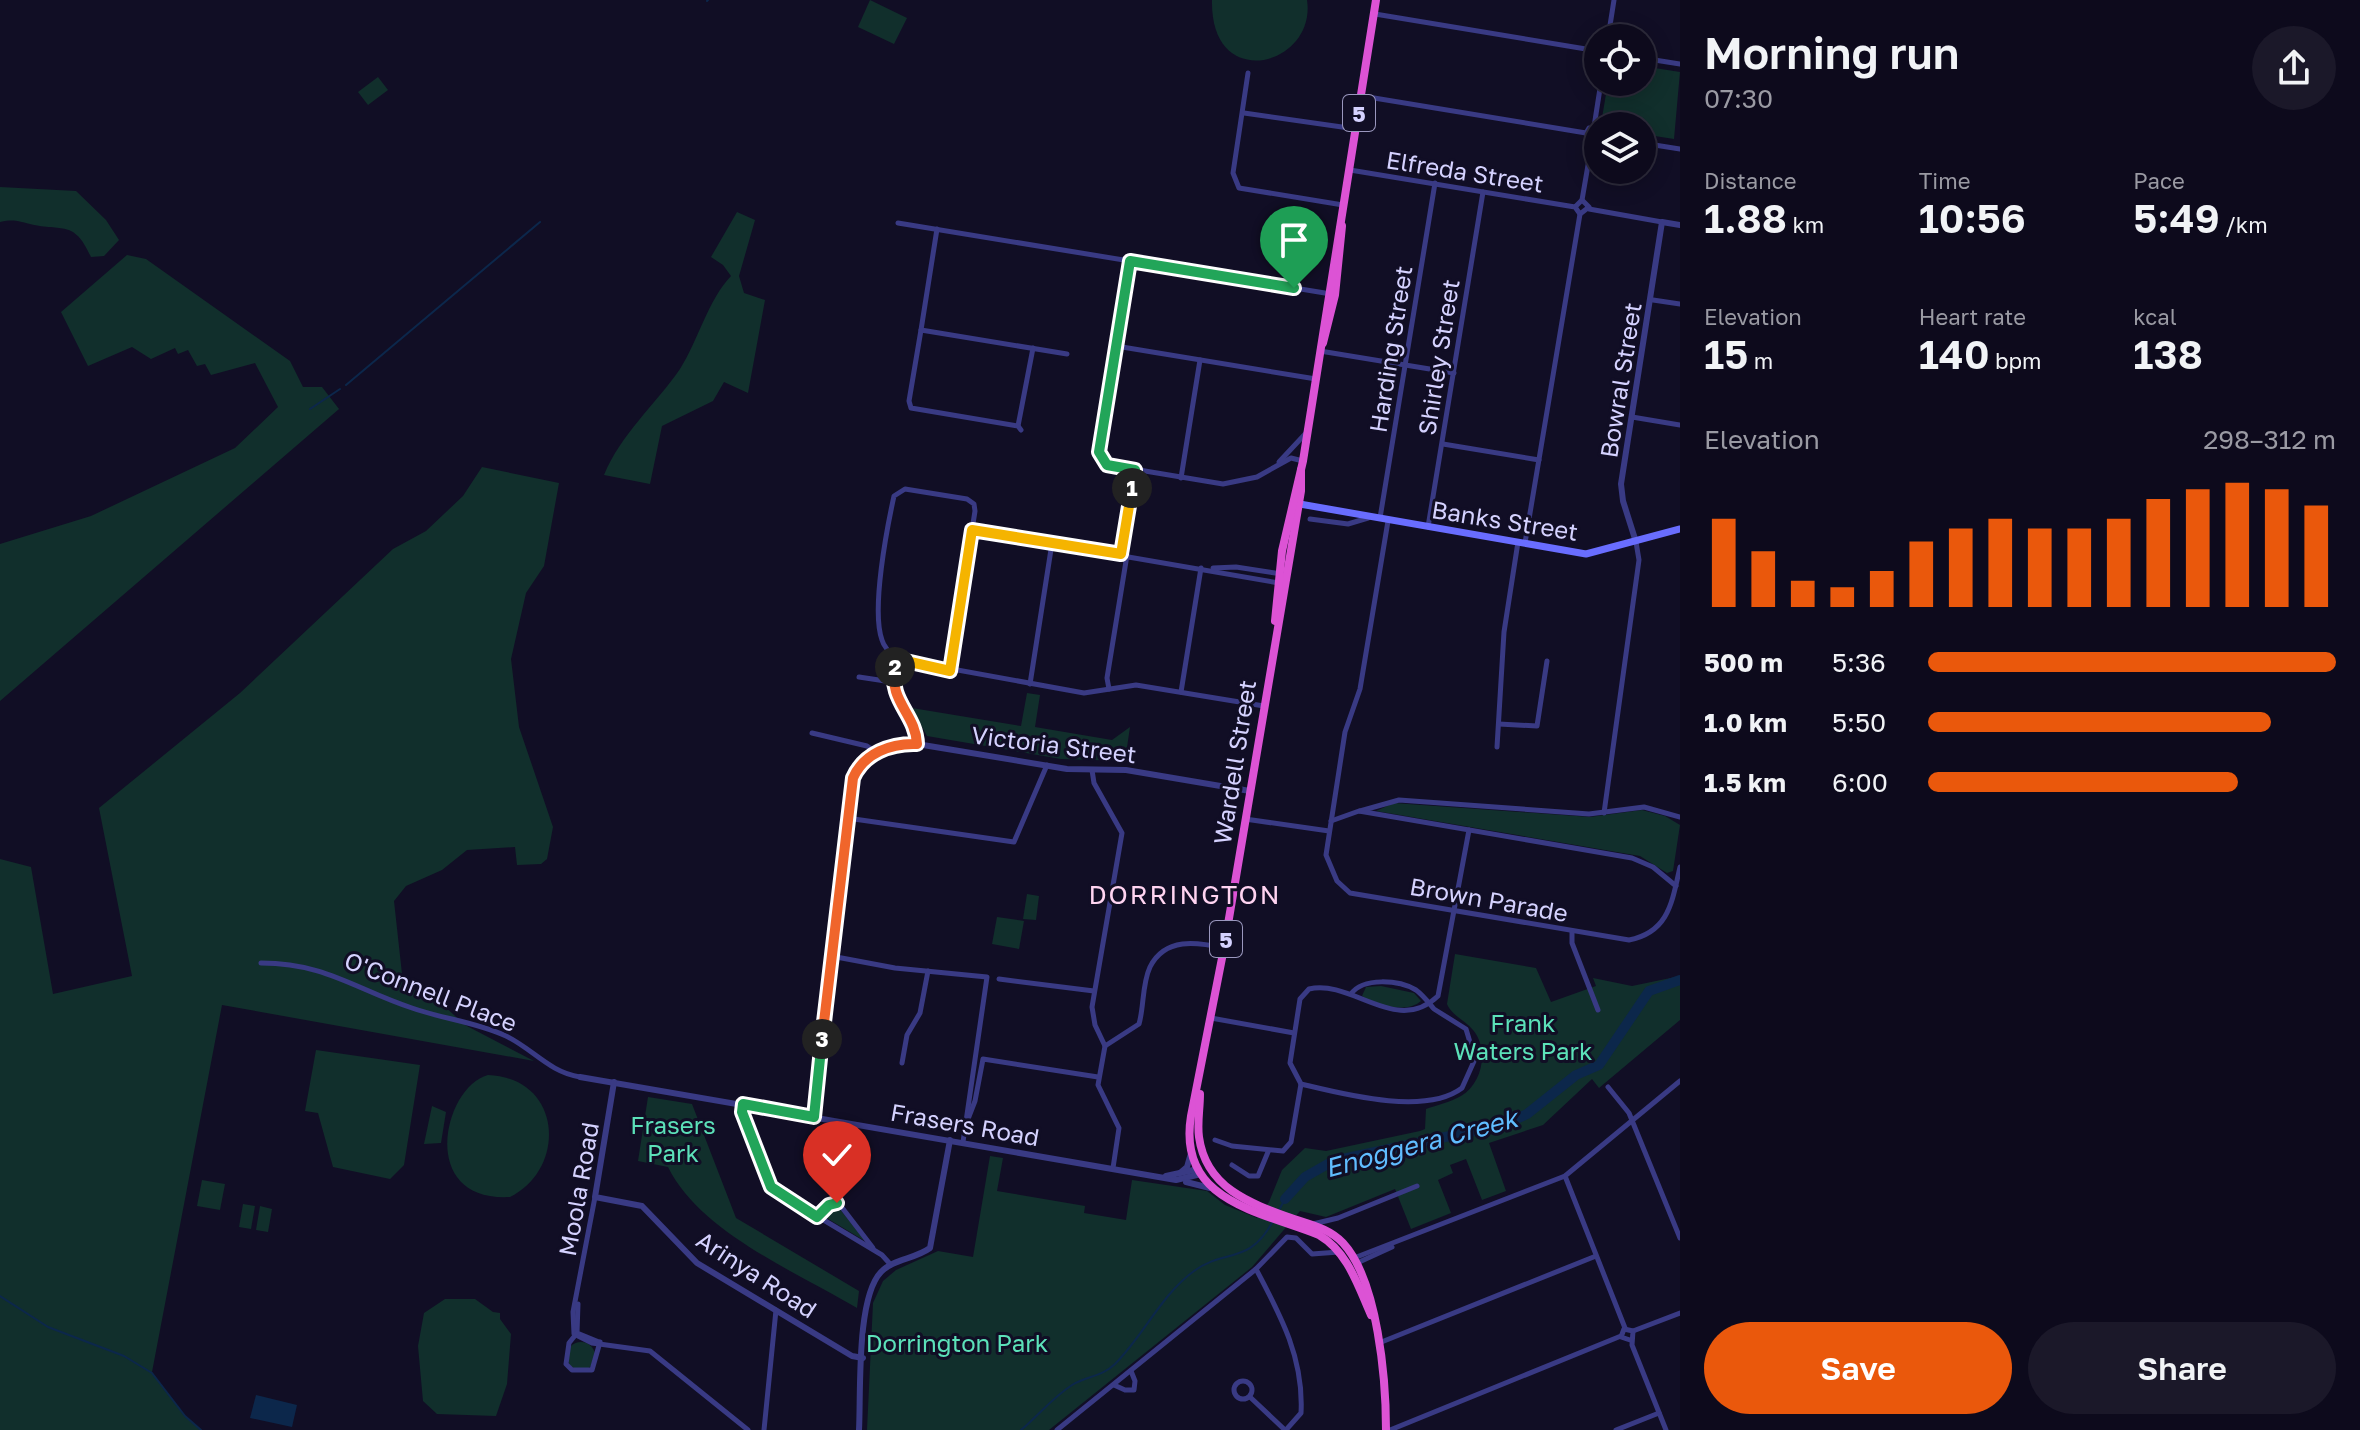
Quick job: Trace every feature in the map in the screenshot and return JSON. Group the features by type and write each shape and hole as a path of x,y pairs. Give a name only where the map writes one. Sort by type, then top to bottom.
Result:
{"highway":[{"name":"Wardell Street","path":"1200,1171 1191,1149 1190,1121 1224,948 1294,506 1343,241 1342,218 1377,6"},
{"name":"Wardell Street","path":"1199,1086 1199,1139 1209,1167"},
{"path":"1200,1171 1209,1167"},
{"name":"5","path":"1209,1167 1232,1193 1255,1208"},
{"name":"5","path":"1200,1171 1216,1192 1296,1223 1319,1235 1353,1262"},
{"name":"5","path":"1296,1223 1310,1224 1337,1238 1353,1262 1371,1315 1386,1380 1388,1430"}],"main road":[{"name":"Banks Street","path":"1294,506 1592,554 1680,529"}],"street":[{"path":"1610,24 1614,0"},
{"path":"1377,6 1584,48"},
{"path":"1656,60 1680,64"},
{"path":"1248,73 1233,173 1239,188 1344,205"},
{"path":"1362,96 1584,133"},
{"path":"1244,113 1356,129"},
{"path":"1656,145 1680,149"},
{"name":"Elfreda Street","path":"1350,170 1575,207 1580,214"},
{"name":"Harding Street","path":"1330,822 1345,732 1360,689 1405,365 1435,183"},
{"path":"1586,184 1582,200 1588,203 1589,209"},
{"name":"Shirley Street","path":"1428,527 1483,192"},
{"name":"Elfreda Street","path":"1575,207 1582,200"},
{"path":"1497,747 1504,632 1539,460 1580,214 1589,209 1680,225"},
{"name":"Bowral Street","path":"1636,542 1621,493 1653,300 1662,222"},
{"path":"898,223 1331,294"},
{"path":"937,229 909,401 911,408 1020,428 1033,348"},
{"path":"1130,261 1099,450 1102,460 1109,465 1226,484 1257,477 1291,458 1302,466"},
{"path":"1653,300 1680,304"},
{"path":"921,330 1067,354"},
{"path":"1116,346 1316,379"},
{"path":"1321,350 1454,373"},
{"path":"1181,478 1200,360"},
{"path":"1632,417 1680,425"},
{"path":"1278,463 1307,432"},
{"path":"1443,444 1539,460"},
{"path":"1109,689 1107,678 1135,470"},
{"path":"950,671 975,507 969,500 907,489 895,494 880,576 880,633 885,647 897,659 950,671 1086,693 1136,685 1264,706"},
{"name":"Banks Street","path":"1310,519 1348,524 1368,518"},
{"path":"972,530 1282,579"},
{"path":"1604,813 1639,560 1636,542"},
{"path":"1030,684 1052,543"},
{"path":"1205,568 1231,567 1282,579"},
{"path":"1181,692 1205,568"},
{"path":"897,659 892,682 916,733 917,744"},
{"path":"1499,724 1537,726 1547,661"},
{"path":"859,677 892,682"},
{"path":"812,733 867,746 876,752 860,766 853,778 814,1117"},
{"name":"Victoria Street","path":"876,752 917,744 1047,765 1126,770 1250,791"},
{"path":"847,818 1014,842 1047,765"},
{"path":"1092,770 1094,783 1122,833 1094,991 1093,1016 1105,1046 1098,1077 1101,1094 1119,1128 1113,1168"},
{"path":"1330,822 1399,800 1509,810 1604,813 1644,807 1680,817"},
{"path":"1359,811 1634,858 1653,867 1676,886 1680,867"},
{"path":"1245,819 1329,831"},
{"name":"Brown Parade","path":"1330,822 1328,867 1350,893 1629,940 1644,937 1664,923 1676,886"},
{"path":"1215,1140 1268,1152 1283,1151 1293,1137 1301,1084 1290,1067 1301,997 1307,990 1320,987 1351,994 1371,1005 1401,1010 1429,1003 1440,991 1469,830"},
{"path":"1572,932 1572,943 1598,1010"},
{"path":"1105,1046 1139,1024 1149,968 1160,955 1182,942 1224,948"},
{"path":"831,956 928,971 985,975 988,978 963,1142"},
{"name":"O'Connell Place","path":"261,963 289,964 339,976 404,1005 469,1022 503,1035 556,1071 580,1077"},
{"path":"902,1063 907,1035 921,1010 928,971"},
{"path":"999,979 1094,991"},
{"path":"1301,1084 1404,1103 1456,1092 1470,1078 1476,1051 1466,1029 1411,988 1375,982 1358,985 1351,994"},
{"path":"1211,1018 1294,1033"},
{"path":"967,1121 975,1103 983,1059 1098,1077"},
{"name":"Frasers Road","path":"580,1077 1176,1180 1200,1171"},
{"path":"1353,1262 1565,1176 1680,1081"},
{"name":"Moola Road","path":"600,1342 592,1370 572,1370 566,1364 566,1355 576,1334 572,1325 614,1082"},
{"path":"1608,1087 1632,1121 1680,1238"},
{"path":"743,1104 742,1115 771,1187 876,1252 891,1265"},
{"path":"859,1430 871,1289 883,1269 927,1251 932,1244 950,1140"},
{"path":"1169,1176 1186,1168 1191,1149"},
{"path":"1232,1165 1248,1176 1258,1176 1268,1152"},
{"name":"Frasers Road","path":"1155,1175 1200,1171"},
{"path":"1565,1176 1625,1328 1633,1331 1680,1313"},
{"path":"1176,1180 1203,1185 1216,1192"},
{"path":"1310,1224 1338,1218 1417,1186"},
{"name":"Arinya Road","path":"595,1197 644,1207 696,1262 852,1356 863,1358"},
{"path":"817,1217 829,1205 840,1205 876,1252"},
{"path":"1337,1238 1333,1224 1338,1218"},
{"path":"1318,1254 1322,1247 1319,1235"},
{"path":"1057,1430 1256,1269 1290,1236 1297,1239 1308,1253 1340,1252"},
{"path":"1378,1343 1596,1256"},
{"path":"1250,1397 1286,1430 1301,1413 1302,1381 1288,1327 1256,1269"},
{"path":"764,1430 776,1310"},
{"path":"1388,1430 1621,1336 1625,1328"},
{"path":"1633,1331 1630,1340 1666,1430"},
{"path":"576,1334 581,1340 649,1351 748,1430"},
{"path":"1621,1336 1630,1340"},
{"path":"1114,1385 1134,1390 1135,1380 1131,1371"},
{"path":"1616,1430 1659,1413"}],"green space":[{"path":"870,0 907,18 894,44 858,27"},
{"path":"1212,0 1307,0 1306,23 1296,41 1281,54 1262,60 1244,59 1227,49 1216,30"},
{"path":"1656,68 1680,72 1674,139 1656,136 1656,112 1603,112 1606,96 1656,96"},
{"path":"378,77 388,90 368,105 358,92"},
{"path":"0,187 76,191 106,220 119,240 104,256 91,257 79,237 66,229 15,221 0,222"},
{"path":"737,212 755,220 739,276 744,293 765,300 748,393 724,382 713,401 662,426 650,484 604,475 629,433 680,369 716,297 731,276 723,265 711,257"},
{"path":"127,255 146,259 290,361 303,387 322,387 339,409 0,701 0,544 91,516 235,448 278,407 255,363 211,375 205,364 197,366 188,350 178,354 175,348 151,359 132,347 88,366 61,312"},
{"path":"482,467 559,483 544,566 526,593 511,659 519,727 553,827 547,859 541,864 517,865 515,847 467,850 442,870 406,886 394,901 403,983 443,1005 465,1025 534,1061 222,1005 152,1372 185,1416 201,1430 0,1430 0,859 31,867 53,994 132,976 99,808 240,693 393,549 426,531 463,496"},
{"path":"1027,693 1040,695 1035,727 1112,740 1130,727 1125,761 1061,759 927,736 912,708 1021,726"},
{"path":"1394,803 1590,817 1642,810 1665,816 1680,825 1673,871 1667,873 1640,856 1376,811"},
{"path":"1027,894 1039,896 1036,920 1023,919"},
{"path":"997,917 1024,921 1019,949 992,944"},
{"path":"1455,954 1536,968 1551,1002 1596,986 1593,978 1632,986 1680,976 1680,1020 1599,1088 1592,1079 1543,1125 1489,1143 1506,1191 1482,1200 1466,1159 1450,1165 1453,1173 1438,1180 1451,1213 1411,1229 1395,1189 1326,1217 1300,1211 1252,1267 1049,1430 867,1430 873,1303 883,1281 896,1270 938,1251 973,1257 990,1156 1003,1158 997,1191 1085,1206 1084,1213 1126,1220 1132,1180 1207,1191 1225,1205 1257,1218 1269,1202 1282,1170 1305,1148 1326,1151 1420,1131 1425,1129 1426,1109 1461,1096 1474,1083 1481,1065 1481,1046 1473,1030 1447,1004"},
{"path":"1381,986 1414,993 1421,1001 1400,1008 1362,996 1366,987"},
{"path":"316,1050 420,1065 404,1165 390,1179 333,1167 318,1113 305,1111"},
{"path":"488,1075 513,1080 531,1091 543,1108 548,1127 548,1147 541,1167 528,1184 510,1197 481,1194 461,1182 450,1164 447,1142 459,1100 472,1084"},
{"name":"Frasers Park","path":"648,1097 692,1104 736,1218 859,1291 857,1308 779,1265 726,1231 702,1211 668,1167 638,1161"},
{"path":"432,1106 446,1112 441,1143 424,1144"},
{"path":"202,1180 225,1184 220,1210 197,1206"},
{"path":"243,1204 255,1206 251,1229 239,1227"},
{"path":"260,1206 272,1209 268,1232 256,1230"},
{"path":"831,1207 839,1208 865,1241 825,1217"},
{"path":"445,1299 475,1299 493,1312 500,1313 500,1319 511,1334 507,1384 496,1416 437,1414 423,1401 418,1346 424,1313"},
{"path":"581,1342 591,1346 595,1356 591,1366 581,1370 571,1366 567,1356 571,1346"}],"water":[{"path":"256,1395 297,1405 292,1427 250,1418"}],"waterway":[{"path":"346,385 540,222"},
{"path":"310,409 340,389"},
{"name":"Enoggera Creek","path":"1285,1199 1305,1177 1333,1161 1506,1124 1527,1114 1576,1075 1599,1065 1649,991 1680,980"},
{"name":"Enoggera Creek","path":"1278,1212 1285,1199"},
{"name":"Enoggera Creek","path":"1021,1430 1065,1390 1105,1372 1115,1364 1162,1303 1194,1271 1205,1264 1246,1251 1255,1245 1273,1221"},
{"name":"Enoggera Creek","path":"0,1296 48,1327 124,1356 152,1373 185,1416 201,1430"}],"district":[{"name":"DORRINGTON","path":"1185,894"}],"route":[{"path":"837,1203 829,1205 817,1217 773,1190 766,1179 742,1109 743,1104 814,1117 853,778 860,766 876,752 917,744 916,733 892,683 897,659 911,665 950,671 972,530 1121,554 1135,470 1107,465 1099,452 1130,261 1294,288"}],"park label":[{"name":"Frank Waters Park","path":"1523,1036"},
{"name":"Dorrington Park","path":"957,1342"}]}
